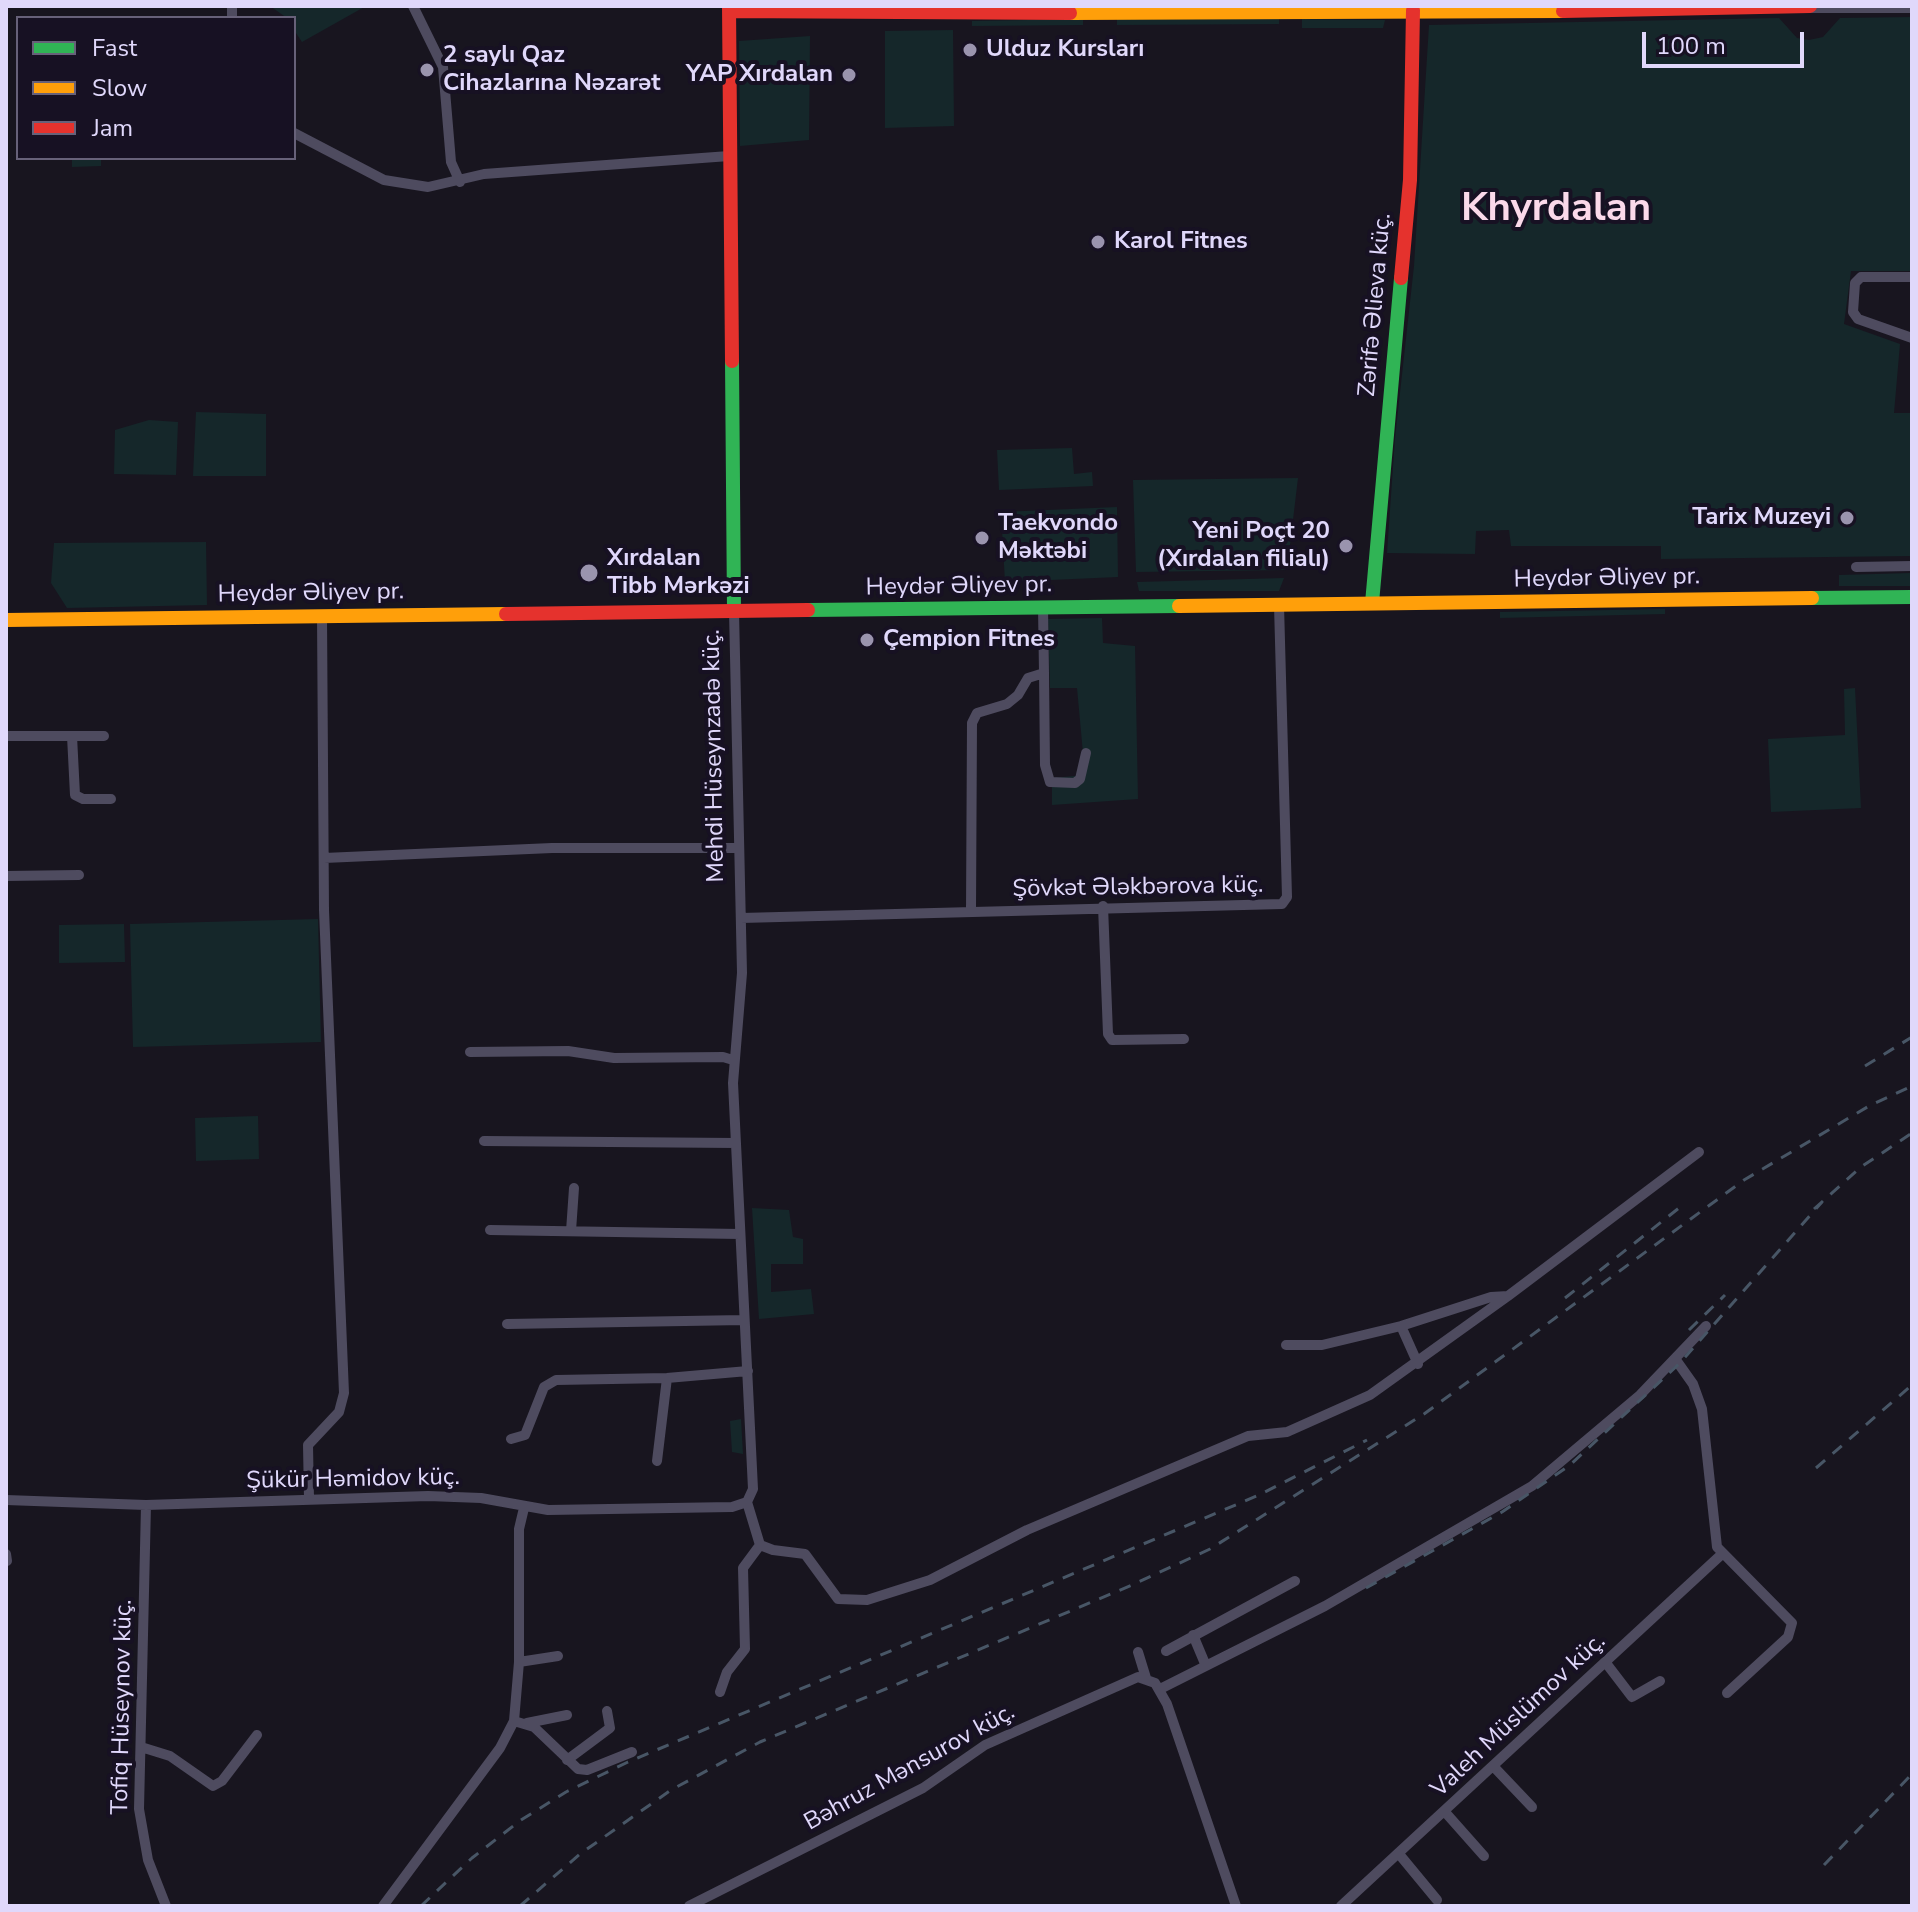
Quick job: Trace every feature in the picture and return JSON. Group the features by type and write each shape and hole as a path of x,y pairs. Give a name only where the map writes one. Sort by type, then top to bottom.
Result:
{"street":[{"path":"413,6 443,67 451,162 460,182"},
{"path":"729,8 1912,8"},
{"name":"Mehdi Hüseynzadə küç.","path":"729,8 734,611 742,973 733,1060 753,1489 747,1502"},
{"name":"Zərifə Əlieva küç.","path":"1372,603 1410,180 1413,10"},
{"path":"296,134 394,184 428,187 484,174 729,156"},
{"path":"1912,277 1861,277 1855,283 1853,312 1858,319 1912,338"},
{"path":"1856,567 1912,566"},
{"name":"Heydər Əliyev pr.","path":"6,620 1912,597"},
{"name":"Şövkət Ələkbərova küç.","path":"741,918 1103,906 1277,906 1285,901 1279,605"},
{"path":"1043,607 1046,776 1050,782 1075,783 1083,775 1086,753"},
{"path":"309,1499 308,1445 339,1412 344,1393 324,858 322,616"},
{"path":"971,910 972,723 977,713 1007,704 1018,695 1028,678 1044,673"},
{"path":"6,736 104,736"},
{"path":"72,736 75,795 83,799 111,799"},
{"path":"324,858 552,848 739,848"},
{"path":"6,876 79,875"},
{"path":"1103,906 1108,1034 1112,1040 1184,1039"},
{"path":"470,1052 568,1051 614,1058 723,1057 733,1060"},
{"path":"484,1141 736,1143"},
{"path":"760,1545 805,1554 838,1599 867,1600 918,1585 1027,1530 1248,1436 1287,1432 1370,1395 1418,1364 1699,1152"},
{"path":"571,1231 574,1188"},
{"path":"490,1230 740,1234"},
{"path":"1286,1345 1322,1345 1401,1326 1491,1297 1508,1296"},
{"path":"507,1324 744,1320"},
{"path":"1401,1326 1418,1364"},
{"path":"1160,1689 1325,1606 1532,1486 1586,1444 1676,1360 1706,1326"},
{"path":"1676,1360 1698,1395 1713,1530 1722,1554 1790,1620 1793,1628 1727,1693"},
{"path":"511,1439 525,1435 544,1387 556,1380 667,1378 748,1371"},
{"path":"657,1461 667,1378"},
{"name":"Şükür Həmidov küç.","path":"6,1500 146,1505 459,1496 524,1508 732,1507 747,1502"},
{"path":"747,1502 760,1545"},
{"name":"Tofiq Hüseynov küç.","path":"146,1505 139,1809 144,1843 166,1906"},
{"path":"383,1906 500,1748 514,1721 519,1662 519,1529 524,1508"},
{"path":"720,1692 727,1672 745,1649 743,1568 760,1545"},
{"path":"6,1554 7,1561"},
{"name":"Valeh Müslümov küç.","path":"1341,1906 1722,1554"},
{"path":"1166,1651 1295,1581"},
{"path":"1193,1635 1206,1666"},
{"path":"1138,1652 1146,1678 1160,1689 1236,1906"},
{"path":"519,1662 558,1656"},
{"path":"1606,1663 1632,1697 1660,1681"},
{"name":"Bəhruz Mənsurov küç.","path":"689,1906 923,1788 985,1745 1130,1678 1146,1678"},
{"path":"567,1760 610,1728 607,1711"},
{"path":"514,1721 527,1723 567,1715"},
{"path":"527,1723 567,1760 587,1770 632,1752"},
{"path":"141,1747 170,1756 213,1786 222,1781 257,1735"},
{"path":"1494,1767 1532,1807"},
{"path":"1445,1812 1484,1856"},
{"path":"1399,1854 1437,1900"}],"shaded area":[{"path":"270,6 366,6 302,42 296,33 296,16 284,16"},
{"path":"1912,17 1912,271 1851,271 1844,324 1900,344 1894,413 1912,413 1912,556 1661,559 1661,546 1511,546 1509,530 1476,531 1475,554 1387,553 1395,438 1414,266 1429,25 1779,18 1797,38 1809,40 1823,37 1840,18"},
{"path":"1279,18 1279,24 1117,25 1117,19"},
{"path":"1083,19 1083,25 972,26 972,21"},
{"path":"1302,19 1385,20 1383,28 1302,28"},
{"path":"953,30 954,126 885,128 885,31"},
{"path":"810,36 809,140 740,146 739,41"},
{"path":"72,160 101,160 101,166 72,167"},
{"path":"196,412 266,414 266,476 193,476"},
{"path":"149,420 178,422 176,475 114,474 115,430"},
{"path":"1072,448 1074,474 1092,472 1093,486 999,490 997,450"},
{"path":"1298,478 1287,570 1136,572 1133,480"},
{"path":"1117,507 1118,577 1005,582 1001,512"},
{"path":"206,542 207,605 67,608 51,583 54,543"},
{"path":"1912,573 1912,586 1839,586 1839,575"},
{"path":"1284,578 1279,591 1139,591 1137,582"},
{"path":"1665,609 1665,614 1500,618 1500,612"},
{"path":"1102,618 1103,643 1135,646 1138,799 1052,805 1052,778 1085,775 1077,688 1050,688 1048,619"},
{"path":"1855,688 1861,808 1771,812 1768,739 1845,735 1844,689"},
{"path":"318,919 321,1042 133,1047 130,924"},
{"path":"124,924 125,962 59,963 59,925"},
{"path":"258,1116 259,1159 196,1161 195,1118"},
{"path":"752,1208 789,1210 793,1237 803,1239 803,1264 771,1264 771,1292 811,1289 814,1314 759,1319"},
{"path":"741,1419 743,1454 732,1452 730,1421"}],"railway":[{"path":"1865,1066 1912,1037"},
{"path":"520,1906 580,1854 671,1790 760,1742 1210,1549 1424,1414 1744,1180 1869,1106 1912,1086"},
{"path":"1814,1209 1861,1167 1912,1133"},
{"path":"1366,1588 1502,1512 1570,1465 1680,1363 1822,1202"},
{"path":"1565,1298 1679,1208"},
{"path":"1689,1330 1725,1295"},
{"path":"1816,1468 1912,1385"},
{"path":"421,1906 472,1858 521,1820 566,1792 628,1762 1259,1495 1367,1440"},
{"path":"1824,1865 1912,1774"}],"traffic: fast":[{"path":"1372,603 1401,278"},
{"path":"732,361 734,611"},
{"path":"1812,598 1912,597"},
{"path":"808,610 1179,606"}],"traffic: slow":[{"path":"1070,13 1563,11"},
{"path":"1179,606 1812,598"},
{"path":"6,620 506,614"}],"traffic: jam":[{"path":"729,6 732,361"},
{"path":"1563,11 1810,6"},
{"path":"1401,278 1410,180 1413,10"},
{"path":"729,11 1070,13"},
{"path":"506,614 808,610"}],"place":[{"name":"Ulduz Kursları","path":"970,50"},
{"name":"2 saylı Qaz Cihazlarına Nəzarət","path":"427,70"},
{"name":"YAP Xırdalan","path":"849,75"},
{"name":"Karol Fitnes","path":"1098,242"},
{"name":"Tarix Muzeyi","path":"1847,518"},
{"name":"Taekvondo Məktəbi","path":"982,538"},
{"name":"Yeni Poçt 20 (Xırdalan filialı)","path":"1346,546"},
{"name":"Xırdalan Tibb Mərkəzi","path":"589,573"},
{"name":"Çempion Fitnes","path":"867,640"}],"district":[{"name":"Khyrdalan","path":"1556,210"}]}
